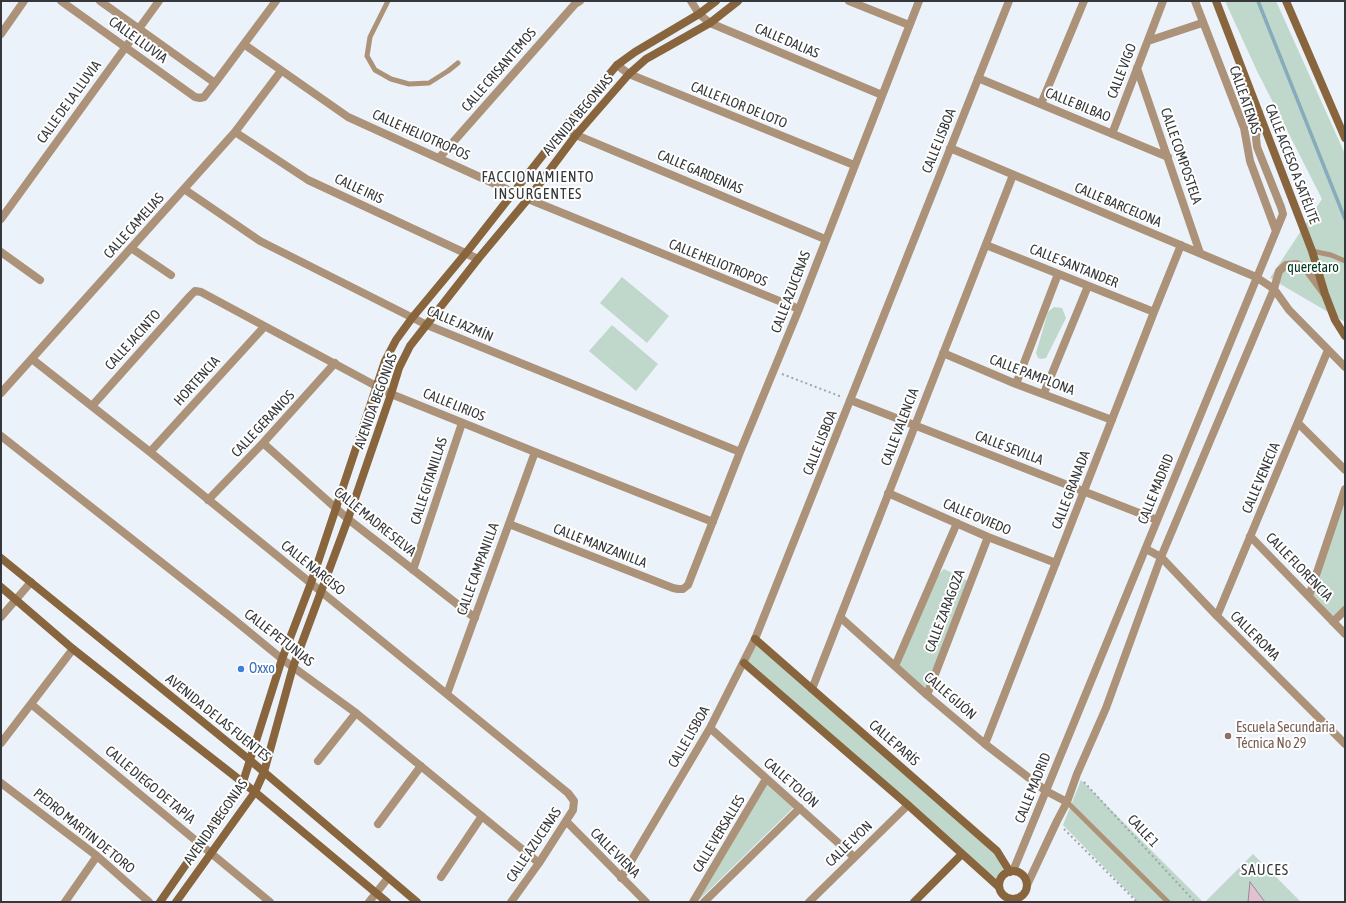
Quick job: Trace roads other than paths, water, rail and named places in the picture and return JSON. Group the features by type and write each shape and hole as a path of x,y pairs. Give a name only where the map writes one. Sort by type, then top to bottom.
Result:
{"street":[{"path":"1,34 24,1"},
{"name":"CALLE LLUVIA","path":"61,1 195,97 204,97 216,83 100,1"},
{"name":"CALLE DE LA LLUVIA","path":"1,219 159,1"},
{"path":"216,83 276,1"},
{"name":"CALLE CRISANTEMOS","path":"439,158 575,4 580,1"},
{"name":"CALLE DALIAS","path":"691,1 699,14 710,23 882,95"},
{"name":"AVENIDA BEGONIAS","path":"160,902 243,782 251,761 282,659 311,583 377,386 386,361 396,340 564,128 617,65 635,52 699,14 716,1"},
{"name":"AVENIDA BEGONIAS","path":"176,902 256,792 264,772 294,667 348,519 399,368 410,346 478,259 528,199 576,135 629,74 646,59 710,23 738,1"},
{"path":"849,1 909,25"},
{"name":"CALLE AZUCENAS","path":"682,589 688,585 691,579 740,452 799,309 919,1"},
{"name":"CALLE LISBOA","path":"621,878 710,728 755,639 1009,1"},
{"path":"1041,104 1084,1"},
{"name":"CALLE VIGO","path":"1112,134 1163,1"},
{"name":"CALLE ATENAS","path":"1195,1 1202,23 1244,128 1250,161 1276,231"},
{"name":"CALLE ACCESO A SATÉLITE","path":"1216,1 1312,251 1324,294 1335,320 1345,336"},
{"path":"1286,1 1345,138"},
{"name":"CALLE VIGO","path":"1148,41 1202,23"},
{"name":"CALLE HELIOTROPOS","path":"245,45 348,117 528,199 799,309"},
{"name":"CALLE FLOR DE LOTO","path":"617,65 629,74 854,165"},
{"name":"CALLE COMPOSTELA","path":"1137,68 1200,253"},
{"name":"CALLE CAMELIAS","path":"1,393 235,132 281,71"},
{"name":"CALLE BILBAO","path":"978,78 1168,157"},
{"name":"CALLE MADRID","path":"1011,871 1046,791 1283,214 1257,147 1256,138 1259,114"},
{"name":"CALLE GARDENIAS","path":"564,128 576,135 825,239"},
{"name":"CALLE IRIS","path":"235,132 308,180 478,259"},
{"name":"CALLE BARCELONA","path":"950,148 1256,277 1274,289"},
{"name":"CALLE VALENCIA","path":"812,689 1013,175"},
{"name":"CALLE JAZMÍN","path":"184,189 260,241 426,325 740,452"},
{"name":"CALLE SANTANDER","path":"986,245 1154,312"},
{"name":"CALLE GRANADA","path":"986,744 1181,245"},
{"path":"131,248 171,275"},
{"path":"1,252 40,280"},
{"path":"744,663 908,805 999,887 1004,896 1015,901 1023,895 1026,890 1027,885 1067,802 1077,774 1106,708 1161,557 1274,289 1279,271 1286,265 1297,264 1307,270 1324,294"},
{"path":"1016,384 1058,274"},
{"path":"1044,394 1088,286"},
{"path":"1274,289 1289,310 1345,367"},
{"name":"CALLE LIRIOS","path":"195,292 201,292 391,394 713,522"},
{"name":"CALLE JACINTO","path":"92,406 195,292"},
{"name":"HORTENCIA","path":"150,452 264,327"},
{"name":"CALLE VENECIA","path":"1217,616 1328,350"},
{"name":"CALLE PAMPLONA","path":"943,354 1016,384 1112,420"},
{"name":"CALLE NARCISO","path":"32,359 150,452 311,583 568,793 574,801"},
{"name":"CALLE GERANIOS","path":"208,500 263,443 335,363"},
{"name":"CALLE SEVILLA","path":"850,400 1157,520"},
{"name":"CALLE GITANILLAS","path":"413,570 462,423"},
{"path":"1298,423 1345,470"},
{"name":"CALLE PETUNIAS","path":"1,436 282,659 356,713 538,864"},
{"name":"CALLE MADRE SELVA","path":"263,443 348,519 475,618"},
{"name":"CALLE CAMPANILLA","path":"447,694 534,452"},
{"path":"1309,596 1345,489"},
{"name":"CALLE OVIEDO","path":"888,493 988,537 1056,564"},
{"name":"CALLE ZARAGOZA","path":"895,666 957,523"},
{"name":"CALLE MANZANILLA","path":"508,524 673,588 682,589"},
{"name":"CALLE FLORENCIA","path":"1250,536 1345,634"},
{"name":"CALLE ZARAGOZA","path":"927,695 988,537"},
{"name":"CALLE ROMA","path":"1146,549 1161,557 1217,616 1345,744"},
{"name":"AVENIDA DE LAS FUENTES","path":"1,558 251,761 417,902"},
{"path":"1,617 30,582"},
{"path":"1,587 148,709 256,792 387,902"},
{"path":"1333,622 1345,610"},
{"name":"CALLE GIJÓN","path":"840,617 927,695 986,744 1046,791 1067,802"},
{"name":"CALLE PARÍS","path":"755,639 997,851 1011,871"},
{"path":"1,743 74,649"},
{"name":"CALLE DIEGO DE TAPÍA","path":"31,704 270,902"},
{"path":"318,761 356,713"},
{"name":"CALLE TOLÓN","path":"710,728 854,857"},
{"path":"378,824 421,766"},
{"name":"CALLE VERSALLES","path":"693,902 766,779"},
{"name":"PEDRO MARTIN DE TORO","path":"1,783 97,856 149,902"},
{"name":"CALLE AZUCENAS","path":"512,902 573,810 574,801"},
{"name":"CALLE LYON","path":"809,902 908,805"},
{"name":"CALLE VERSALLES","path":"704,902 800,808"},
{"path":"441,877 482,816"},
{"name":"CALLE VIENA","path":"566,821 646,902"},
{"path":"914,902 962,854"},
{"path":"65,902 97,856"},
{"path":"999,887 1000,881 1004,875 1011,871 1020,873 1025,878 1027,885"},
{"path":"369,902 388,878"}],"lane":[{"path":"388,1 370,36 367,56 375,70 391,79 409,84 430,83 458,63"},
{"path":"1312,251 1331,255 1345,261"},
{"path":"1067,802 1168,902"}],"waterway":[{"path":"1258,1 1345,219"}],"place":[{"name":"Oxxo","path":"241,669"},
{"name":"Escuela Secundaria Técnica No 29","path":"1228,736"}],"district":[{"name":"FACCIONAMIENTO INSURGENTES","path":"538,186"},
{"name":"SAUCES","path":"1265,870"}],"park label":[{"name":"queretaro","path":"1313,268"}]}
